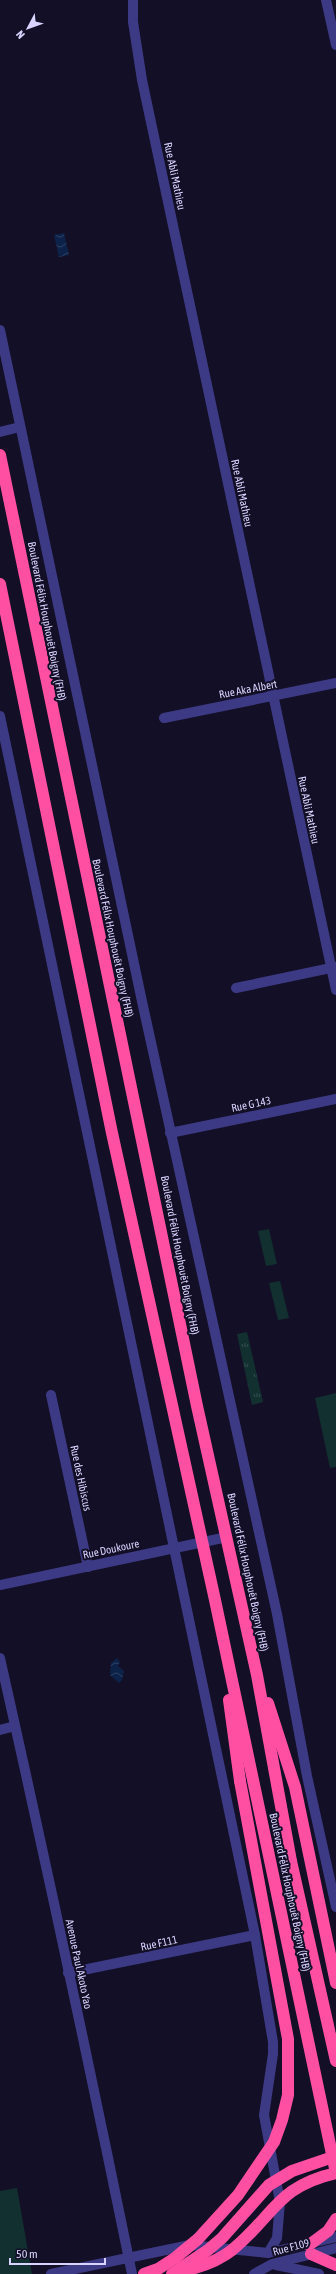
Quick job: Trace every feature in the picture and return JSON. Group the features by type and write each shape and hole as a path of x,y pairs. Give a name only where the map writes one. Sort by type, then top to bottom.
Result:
{"highway":[{"name":"Boulevard Félix Houphouët Boigny (FHB)","path":"0,454 197,1406 257,1675 291,1861 336,2061"},
{"name":"Boulevard Félix Houphouët Boigny (FHB)","path":"0,584 112,1133 215,1600 336,2173"},
{"path":"144,2274 158,2269 175,2258 198,2239 238,2195 274,2142 282,2120 288,2095 288,2039 240,1781 215,1600"},
{"path":"257,1675 276,1726 295,1787 311,1857 336,1983"},
{"path":"171,2274 208,2250 222,2238 269,2185 292,2171 336,2156"},
{"path":"171,2274 198,2268 215,2261 232,2250 285,2195 300,2184 318,2177 336,2173"},
{"path":"336,2219 328,2231 310,2250 336,2265"}],"street":[{"name":"Rue Abli Mathieu","path":"133,0 133,22 142,80 274,697 334,967 336,990"},
{"path":"326,0 336,45"},
{"path":"0,330 170,1133 277,1614 307,1776 336,1907"},
{"path":"0,432 20,427"},
{"name":"Rue Aka Albert","path":"164,718 274,697 336,683"},
{"path":"0,716 255,1935 273,2042 273,2054 264,2115 280,2202 277,2238 268,2253"},
{"path":"236,988 334,967"},
{"name":"Rue G 143","path":"170,1133 336,1099"},
{"name":"Rue des Hibiscus","path":"51,1395 88,1567"},
{"name":"Rue Doukoure","path":"0,1585 227,1537"},
{"name":"Avenue Paul Akoto Yao","path":"0,1658 68,1974 101,2115 132,2274"},
{"path":"0,1730 15,1726"},
{"name":"Rue F111","path":"68,1974 255,1935"},
{"path":"51,2274 84,2271 129,2256 156,2253 190,2245 268,2253 310,2250 336,2237"},
{"name":"Rue F109","path":"254,2274 272,2264 310,2250 336,2248"},
{"path":"151,2274 156,2253"},
{"path":"272,2264 320,2274"}],"green space":[{"path":"269,1229 277,1264 266,1266 258,1231"},
{"path":"280,1281 289,1318 278,1320 269,1283"},
{"path":"247,1332 263,1402 252,1405 237,1334"},
{"path":"336,1393 336,1467 330,1468 315,1398"},
{"path":"17,2188 32,2274 0,2274 0,2191"}],"water":[{"path":"64,233 69,255 59,257 54,235"},
{"path":"117,1658 120,1662 118,1666 124,1671 122,1680 119,1683 110,1675 111,1663"}]}
